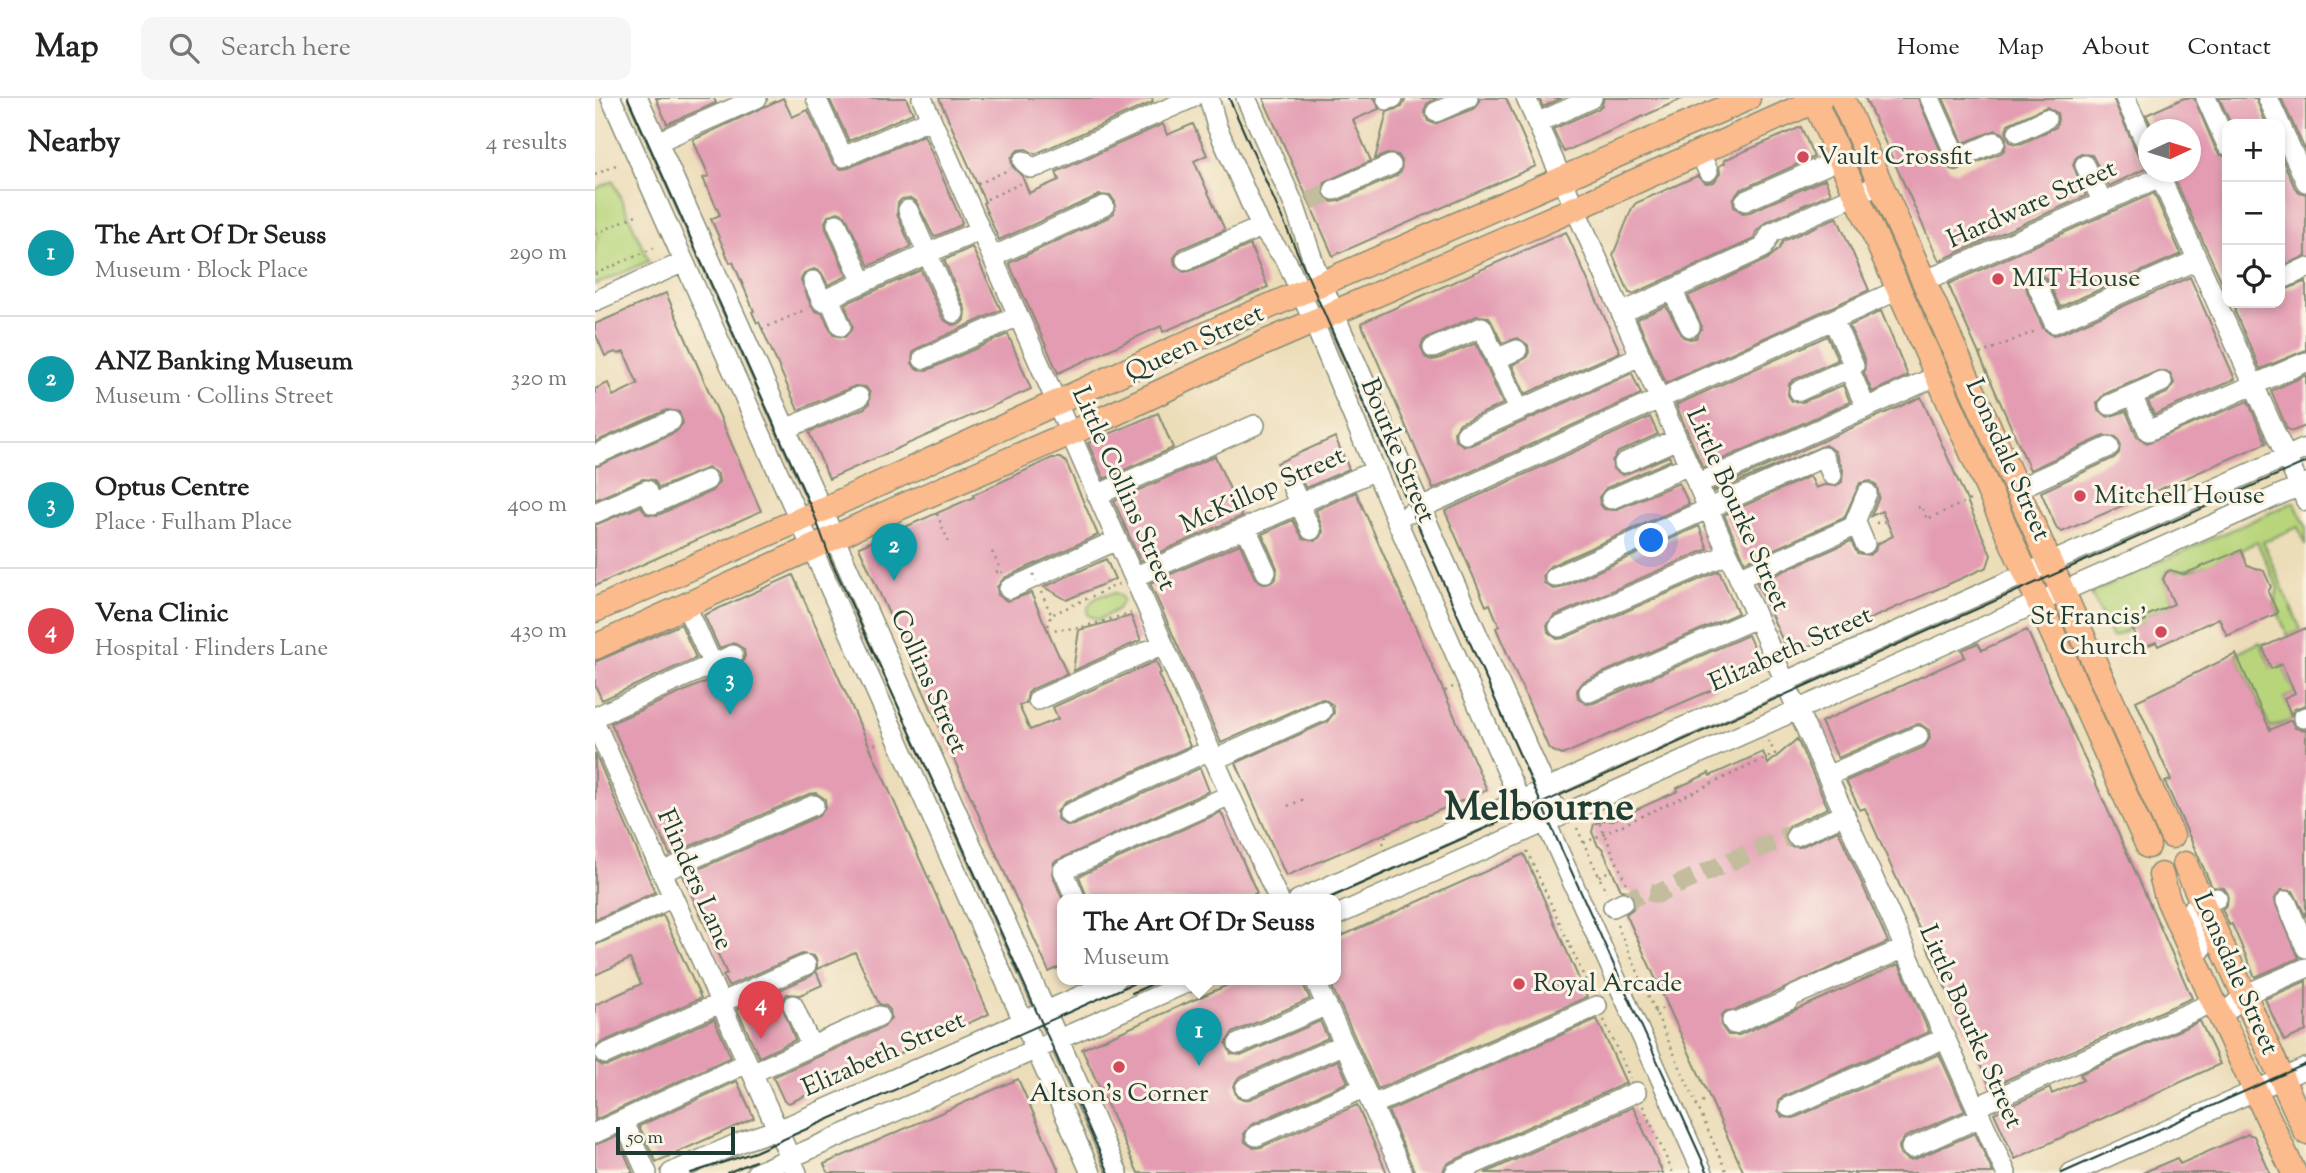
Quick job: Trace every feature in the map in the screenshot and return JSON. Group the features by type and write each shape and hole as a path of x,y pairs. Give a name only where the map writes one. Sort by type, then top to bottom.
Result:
{"main road":[{"name":"Queen Street","path":"595,610 1311,289 1748,98"},
{"name":"Lonsdale Street","path":"1842,98 2172,835"},
{"name":"Queen Street","path":"595,647 835,537 929,502 1069,433 1385,290 1574,208 1704,161 1816,99"},
{"name":"Lonsdale Street","path":"1816,99 1898,290 2148,846"},
{"path":"1372,263 1385,290"},
{"path":"1898,290 1923,279"},
{"path":"1941,385 1970,383"},
{"path":"911,468 929,502"},
{"path":"672,576 686,606"},
{"name":"Lonsdale Street","path":"2185,863 2210,902 2244,995 2306,1132"},
{"name":"Lonsdale Street","path":"2161,875 2167,897 2215,1005 2256,1091 2296,1159"}],"street":[{"name":"Collins Street","path":"611,98 684,262 811,515 835,537 1118,1173"},
{"name":"Collins Street","path":"638,98 786,429 811,515 812,548 1091,1173"},
{"path":"657,142 721,105 757,98"},
{"path":"816,98 843,157 931,119"},
{"name":"Little Collins Street","path":"922,98 1117,540 1128,580 1163,644 1276,894"},
{"path":"1032,161 1192,98"},
{"name":"Bourke Street","path":"1209,98 1217,127 1261,227 1311,289 1420,508 1546,788 1553,822"},
{"name":"Bourke Street","path":"1245,98 1302,204 1311,289"},
{"path":"1436,112 1468,98"},
{"name":"Little Bourke Street","path":"1525,98 1784,682 2006,1173"},
{"path":"1537,123 1592,98"},
{"path":"1930,98 1957,159 1994,142"},
{"path":"2125,98 2138,127"},
{"path":"2206,98 2222,134"},
{"path":"2269,98 2306,182"},
{"path":"2018,131 2046,119"},
{"path":"1745,201 1840,159"},
{"path":"1334,190 1391,165"},
{"path":"2085,165 2103,203"},
{"name":"Hardware Street","path":"1923,279 1938,275 2103,203 2144,182"},
{"path":"2163,182 2197,260 2222,302"},
{"path":"1621,313 1763,248 1771,233 1881,184"},
{"path":"992,257 1104,206"},
{"path":"908,210 954,313"},
{"path":"837,224 863,283"},
{"path":"1186,260 1261,227"},
{"path":"826,300 980,230"},
{"path":"2038,288 2055,323 2197,260"},
{"path":"595,301 684,262"},
{"path":"2285,272 2306,268"},
{"path":"813,281 841,326"},
{"path":"1672,290 1690,327"},
{"path":"1396,519 1898,290"},
{"path":"1341,913 1553,822 2063,592 2304,490 2286,458 2253,384 2225,308"},
{"path":"923,359 1018,316"},
{"name":"Bourke Street","path":"1324,318 1375,470 1520,800 1553,822"},
{"path":"1799,391 1853,366 1833,320"},
{"path":"1433,348 1482,327 1519,410"},
{"path":"970,337 978,356"},
{"path":"1496,359 1517,350"},
{"path":"1466,434 1640,356"},
{"path":"2132,395 2148,431 2306,362"},
{"path":"1851,373 1866,408"},
{"path":"2109,405 2162,382"},
{"path":"1697,484 1866,408 1941,385"},
{"path":"786,429 859,397"},
{"path":"595,456 671,421"},
{"path":"1097,495 1255,425"},
{"path":"1624,463 1677,439"},
{"path":"2017,489 2109,447"},
{"name":"Elizabeth Street","path":"1314,894 2306,449"},
{"path":"1555,577 1824,457 1832,475"},
{"path":"1611,499 1689,465"},
{"name":"McKillop Street","path":"1128,580 1246,528 1296,496 1375,470"},
{"path":"595,513 647,489 653,504 707,480"},
{"path":"1853,527 1867,493"},
{"path":"1296,496 1311,530"},
{"path":"1739,579 1857,525 1865,544"},
{"path":"1246,528 1266,572"},
{"path":"2013,545 2037,534"},
{"path":"1009,589 1117,540"},
{"path":"1559,626 1728,554"},
{"path":"686,606 713,665"},
{"path":"1589,692 1756,618"},
{"path":"1038,700 1163,644"},
{"path":"595,717 733,655"},
{"path":"1069,814 1322,710"},
{"name":"Flinders Lane","path":"595,723 601,755 662,872 794,1165"},
{"path":"1827,776 1918,736"},
{"path":"1073,894 1063,870 1230,795"},
{"path":"662,872 814,805"},
{"path":"1796,836 1845,814"},
{"path":"1553,822 1703,1173"},
{"path":"595,933 673,897"},
{"path":"2285,901 2306,948"},
{"path":"2210,902 2192,909 2190,916 2215,1005"},
{"path":"1732,1021 1734,1024 1905,948"},
{"path":"605,1055 806,965"},
{"path":"1911,1148 1978,1112 2215,1005 2306,968"},
{"name":"Elizabeth Street","path":"671,1173 743,1141 778,1130 1105,985"},
{"path":"756,1173 794,1165 1036,1050 1182,985"},
{"path":"1317,985 1403,1173"},
{"path":"793,1005 811,1046"},
{"path":"1238,1044 1327,1006"},
{"path":"1256,1136 1368,1096 1597,1006"},
{"path":"595,1133 879,1016"},
{"path":"1789,1107 1945,1038"},
{"path":"1245,1088 1344,1044"},
{"path":"2071,1173 2306,1068"},
{"path":"1455,1173 1632,1094"},
{"path":"623,1120 647,1173"}],"path":[{"path":"971,186 1032,161"},
{"path":"595,174 616,165"},
{"path":"596,234 638,214"},
{"path":"595,274 654,248"},
{"path":"755,332 826,300"},
{"path":"1974,356 2055,323"},
{"path":"1918,508 1921,506 1927,519 1970,500"},
{"path":"929,502 949,542"},
{"path":"992,552 1001,570"},
{"path":"1033,574 1036,580"},
{"path":"1051,615 1128,580"},
{"path":"1041,592 1051,615 1047,630 1079,628 1135,611"},
{"path":"1445,691 1453,687"},
{"path":"1584,843 1775,754 1767,738"},
{"path":"869,747 876,744"},
{"path":"1288,806 1304,799"},
{"path":"1553,822 1584,843 1599,876 1621,898"},
{"path":"1600,822 1621,898 1619,933 1727,1173"},
{"path":"1380,836 1383,844 1387,833"},
{"path":"1599,876 1612,870"},
{"path":"929,877 935,874"},
{"path":"1572,964 1577,961"},
{"path":"1654,1012 1668,1006"},
{"path":"1616,1062 1622,1060"},
{"path":"1696,1105 1710,1098"},
{"path":"1641,1124 1650,1121"}],"green space":[{"path":"613,181 649,261 595,285 595,241 598,239 595,232 595,189"},
{"path":"2294,502 2306,526 2306,545 2298,527 2263,542 2301,630 2288,636 2274,604 2278,588 2257,542 2202,567 2166,572 2163,579 2174,604 2145,616 2146,621 2112,638 2091,593"},
{"path":"1116,593 1123,601 1117,610 1098,620 1088,615 1092,601 1100,596"},
{"path":"2260,642 2271,668 2282,664 2295,693 2284,698 2294,719 2270,728 2236,654"}],"building":[{"path":"656,98 714,98 716,103 667,124"},
{"path":"783,98 792,117 808,110 832,162 841,169 924,135 962,222 961,225 934,237 916,201 910,198 902,199 898,203 897,214 911,247 869,266 845,215 838,212 828,216 826,229 847,276 828,285 821,272 814,269 804,273 801,280 811,306 822,313 833,335 845,337 853,328 845,304 921,270 943,319 952,325 960,324 964,320 965,309 944,260 972,247 1001,310 918,348 913,352 912,363 916,369 928,370 1008,334 1031,389 829,479 809,432 865,408 869,404 870,393 866,387 855,386 798,410 752,312 754,311 733,262 730,263 711,219 720,215 703,178 709,176 693,140"},
{"path":"829,98 906,98 913,113 849,141"},
{"path":"939,98 1152,98 1153,102 1035,154 1026,149 1018,150 1011,158 1012,166 1022,176 1029,193 1059,180 1056,172 1163,124 1167,135 1193,124 1207,155 1194,161 1225,230 1180,249 1174,258 1175,266 1184,272 1190,271 1250,245 1268,287 1163,332 1161,326 1058,373 1009,263 1109,217 1114,213 1115,202 1111,196 1099,195 999,240"},
{"path":"1263,98 1375,98 1379,109 1353,120 1371,161 1325,182 1323,194 1332,202 1401,172 1402,161 1398,155 1387,154 1375,159 1387,112 1402,107 1406,98 1437,98 1427,104 1424,111 1428,121 1435,124 1473,109 1480,98 1506,98 1536,166 1333,256"},
{"path":"1539,98 1562,98 1543,107"},
{"path":"1604,98 1684,98 1564,152 1553,129 1598,109"},
{"path":"1865,98 1918,98 1946,164 1956,171 2001,153 2005,149 2006,138 1996,130 1963,143 1943,98 2113,98 2138,155 2138,172 2109,186 2092,155 2080,154 2073,165 2086,196 1939,261","holes":["2046,107 2057,113 2056,127 2023,143 2010,142 2006,132 2008,124"]},
{"path":"2184,98 2194,98 2216,150 2222,156 2222,282 2176,182 2201,182 2201,119 2148,119 2146,115"},
{"path":"2219,98 2256,98 2264,119 2229,119"},
{"path":"2281,98 2306,98 2306,152"},
{"path":"1801,127 1814,157 1740,190 1733,199 1734,207 1743,213 1750,212 1825,179 1831,193 1766,222 1756,232 1754,239 1633,294 1629,293 1613,255 1636,203 1697,176 1706,183 1714,182 1720,173 1719,166 1725,163 1724,160"},
{"path":"2285,165 2295,188 2306,194 2306,256 2285,265"},
{"path":"2154,193 2181,254 2060,307 2046,278 2040,275 2032,276 2026,285 2027,291 2043,328 2052,335 2059,334 2190,277 2235,379 2154,415 2148,401 2167,393 2174,383 2170,373 2158,371 2104,394 2097,403 2098,410 2108,417 2126,411 2137,437 2147,443 2248,401 2266,443 2062,532 2057,529 2041,492 2114,458 2119,453 2120,443 2116,437 2104,436 2030,470 1948,284"},
{"path":"1837,217 1869,290 1666,383 1637,319 1666,306 1683,337 1696,338 1702,327 1688,296 1768,259 1783,241"},
{"path":"1566,232 1620,352 1525,394 1512,365 1526,358 1528,345 1518,338 1502,343 1489,317 1477,316 1428,337 1421,347 1425,357 1431,360 1476,343 1503,404 1460,423 1454,432 1455,440 1464,446 1471,445 1632,373 1641,394 1433,489 1361,323"},
{"path":"2306,281 2306,350 2260,369 2235,308 2285,308 2285,290"},
{"path":"666,293 761,511 595,586 595,525 641,506 646,514 658,515 712,491 719,482 718,474 708,468 659,488 654,480 643,479 595,500 595,467 676,432 683,423 679,412 667,410 595,442 595,389 608,383 613,396 638,384 624,352 605,356 595,333 595,324"},
{"path":"1881,311 1908,376 1872,392 1864,373 1865,361 1849,326"},
{"path":"1827,336 1838,360 1793,380 1789,384 1788,395 1792,401 1803,402 1843,385 1850,402 1703,468 1676,405"},
{"path":"2306,375 2306,426 2293,431 2287,429 2271,391"},
{"path":"1921,397 1991,555 1987,567 1789,655 1757,583 1851,541 1857,553 1869,555 1875,551 1877,544 1893,536 1882,511 1871,516 1879,497 1877,486 1871,481 1860,483 1844,518 1745,562 1724,515 1810,476 1816,488 1824,485 1836,486 1842,482 1843,470 1835,451 1825,445 1714,492 1713,490"},
{"path":"1158,413 1173,448 1104,479 1088,443"},
{"path":"1650,417 1658,434 1618,452 1612,461 1613,469 1623,475 1669,456 1671,460 1606,488 1599,497 1600,504 1604,509 1615,510 1679,483 1689,504 1550,566 1543,575 1544,583 1553,589 1560,588 1699,526 1708,549 1554,616 1547,625 1548,632 1557,639 1564,638 1719,571 1738,613 1584,681 1577,690 1578,698 1587,704 1594,703 1748,635 1761,664 1758,670 1562,755 1549,749 1496,628 1499,626 1490,604 1486,606 1445,511"},
{"path":"1335,437 1349,469 1306,488 1301,480 1295,477 1284,481 1277,463"},
{"path":"1215,456 1242,516 1140,561 1114,501"},
{"path":"1052,458 1060,458 1066,462 1098,535 1004,578 997,587 998,595 1007,601 1031,593 1067,674 1032,689 1028,693 1026,703 1019,706 1030,730 1058,719 1053,707 1156,661 1161,673 1158,674 1190,746 1064,803 1057,812 1058,820 1067,826 1074,825 1200,768 1209,791 1054,862 1052,874 1060,894 1057,894 1057,968 1049,972 859,547 974,497 973,495"},
{"path":"1356,492 1487,790 1286,876 1236,763 1327,722 1334,713 1333,705 1324,699 1317,700 1221,743 1150,583 1240,544 1255,578 1264,584 1270,583 1276,579 1277,568 1262,534 1293,520 1303,539 1315,541 1321,537 1323,531 1316,510"},
{"name":"St Francis' Church","path":"2241,550 2247,565 2264,571 2271,587 2268,592 2278,613 2227,636 2219,618 2158,646 2156,642 2141,648 2132,628 2146,621 2144,617 2174,604 2163,579 2166,573 2170,570 2184,574"},
{"path":"1106,559 1115,579 1067,600 1044,587"},
{"path":"793,575 989,1014 789,1103 784,1101 773,1077 884,1027 891,1018 890,1010 879,1004 855,952 817,969 814,956 802,954 728,986 723,976 727,974 683,876 819,816 826,807 825,799 816,793 809,794 670,855 611,723 719,676 742,663 744,649 734,643 719,648 704,615"},
{"path":"1131,616 1141,640 1073,671 1079,630"},
{"path":"681,624 696,658 602,700 595,685 595,662"},
{"path":"2306,628 2306,705 2294,709 2291,715 2284,698 2295,693 2282,664 2271,669 2263,647"},
{"path":"2027,630 2192,998 1990,1087 1865,808 1860,810 1846,781 1924,747 1930,738 1929,730 1920,724 1913,725 1838,758 1821,722 1965,657 1962,650 1978,643 1982,650"},
{"path":"2236,654 2270,730 2291,720 2295,728 2306,730 2306,917 2293,891 2281,890 2274,900 2299,958 2255,977 2232,924 2229,925 2222,909 2227,905 2228,894 2224,888 2212,887 2165,782 2171,780 2136,701"},
{"path":"1797,739 1828,808 1790,825 1786,829 1785,840 1789,846 1800,847 1838,830 1888,942 1736,1010 1726,1011 1721,1016 1722,1027 1728,1035 1739,1035 1899,964 1929,1032 1784,1096 1779,1100 1778,1111 1782,1117 1794,1118 1939,1054 1965,1111 1905,1137 1899,1146 1900,1154 1909,1160 1915,1159 1975,1133 1993,1173 1744,1173 1626,914 1634,908 1634,897 1629,891 1621,890 1592,832 1594,824 1606,819 1611,821 1678,791 1677,788 1709,773 1710,776 1763,752 1768,764"},
{"path":"595,753 655,892 595,920"},
{"path":"1221,812 1257,893 1086,894 1079,876"},
{"path":"1524,854 1587,997 1378,1089 1331,985 1341,985 1341,936"},
{"path":"663,915 701,998 595,1047 595,1005 641,984 630,959 595,975 595,945"},
{"path":"816,971 822,985 800,995 787,994 781,1003 795,1040 759,1057 737,1009 811,976"},
{"path":"2306,981 2306,1031 2284,1041 2265,999"},
{"path":"1228,985 1303,985 1310,999 1232,1033 1226,1043 1231,1054 1243,1055 1320,1021 1328,1038 1239,1077 1233,1086 1237,1097 1250,1099 1338,1060 1348,1082 1251,1125 1244,1134 1245,1142 1254,1148 1261,1147 1357,1105 1387,1173 1138,1173 1082,1049"},
{"path":"714,1019 731,1057 595,1120 595,1061 603,1066 610,1065"},
{"path":"1597,1019 1626,1083 1450,1162 1443,1173 1415,1173 1388,1111"},
{"path":"2200,1021 2220,1064 2015,1159 1994,1113 2050,1088 2052,1094 2083,1080 2080,1074"},
{"path":"1018,1079 1060,1173 828,1173 824,1164"},
{"path":"737,1081 754,1118 656,1162 639,1126"},
{"path":"1633,1107 1663,1173 1485,1173"},
{"path":"2248,1134 2254,1136 2270,1173 2142,1173 2177,1158 2180,1164"},
{"path":"617,1136 633,1173 595,1173 595,1145"}],"tunnel":[{"path":"1309,201 1334,190"},
{"path":"1623,902 1647,891 1657,894 1785,837 1796,836"}],"tram line":[{"path":"628,98 814,514 830,558 1109,1173"},
{"path":"1229,98 1555,835 1708,1173"},
{"path":"1338,894 2306,462"},
{"path":"691,1173 755,1152 1130,985"},
{"path":"1132,993 1150,985"},
{"path":"2062,1173 2306,1064"},
{"path":"727,1173 755,1161"}],"place":[{"name":"Vault Crossfit","path":"1803,157"},
{"name":"MIT House","path":"1998,279"},
{"name":"Mitchell House","path":"2080,496"},
{"name":"ANZ Banking Museum","path":"894,581"},
{"name":"St Francis' Church","path":"2161,632"},
{"name":"Optus Centre","path":"730,715"},
{"name":"Royal Arcade","path":"1519,984"},
{"name":"Vena Clinic","path":"761,1039"},
{"name":"The Art Of Dr Seuss","path":"1199,1066"},
{"name":"Altson's Corner","path":"1119,1067"}],"district":[{"name":"Melbourne","path":"1539,809"}]}
